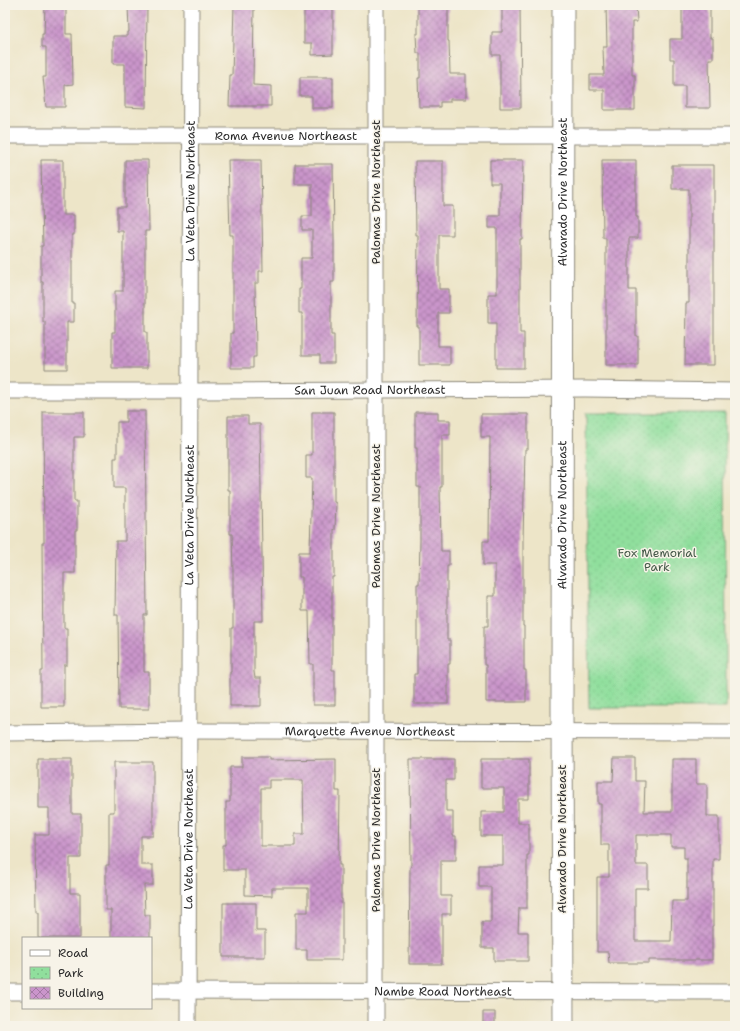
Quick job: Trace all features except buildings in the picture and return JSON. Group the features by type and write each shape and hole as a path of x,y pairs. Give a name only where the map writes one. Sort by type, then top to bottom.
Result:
{"street":[{"name":"La Veta Drive Northeast","path":"188,1026 191,5"},
{"name":"Palomas Drive Northeast","path":"376,5 376,1026"},
{"name":"Alvarado Drive Northeast","path":"563,5 563,1026"},
{"name":"Roma Avenue Northeast","path":"5,136 735,136"},
{"name":"San Juan Road Northeast","path":"5,391 562,389 735,391"},
{"name":"Marquette Avenue Northeast","path":"5,733 189,731 735,732"},
{"name":"Nambe Road Northeast","path":"152,991 735,992"},
{"path":"5,992 22,992"}],"green space":[{"name":"Fox Memorial Park","path":"586,413 725,413 726,708 589,708"}]}
